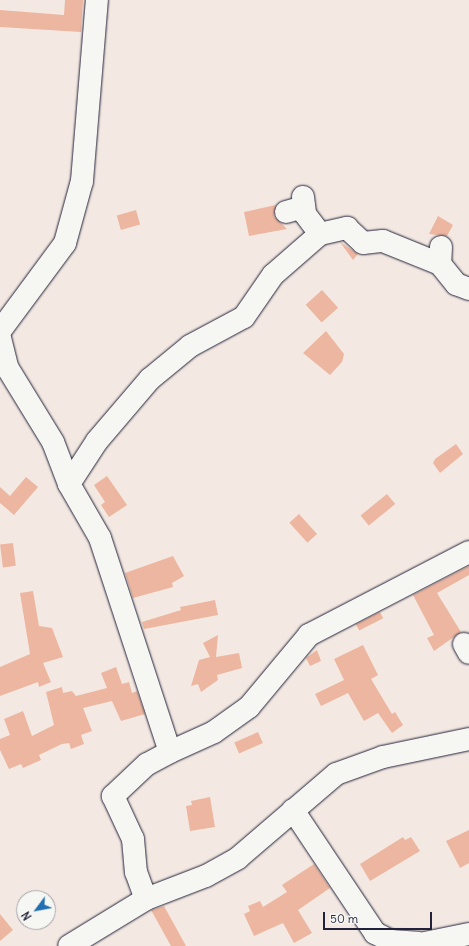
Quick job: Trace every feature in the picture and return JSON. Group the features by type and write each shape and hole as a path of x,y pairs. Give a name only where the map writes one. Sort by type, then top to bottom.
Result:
{"street":[{"path":"0,331 65,243 82,182 97,0"},
{"path":"297,205 320,234"},
{"path":"69,484 97,442 150,380 190,346 244,317 273,275 320,234 347,228 363,243 383,241 441,256 456,284 469,289"},
{"path":"0,338 7,367 53,442 69,484 100,538 170,752"},
{"path":"146,900 136,872 133,839 113,796 147,764 214,732 249,708 309,635 469,552"},
{"path":"69,946 146,900 206,876 238,858 336,774 383,757 469,739"},
{"path":"293,810 375,933 391,941 413,944 469,934"}],"building":[{"path":"65,0 83,0 81,32 0,27 0,10 64,15"},
{"path":"276,205 274,216 287,229 249,236 244,212"},
{"path":"136,210 140,224 121,230 117,216"},
{"path":"438,216 453,225 447,236 429,234"},
{"path":"340,242 358,254 353,260"},
{"path":"322,290 338,308 322,323 306,305"},
{"path":"326,331 344,354 342,362 330,375 303,353"},
{"path":"456,444 463,454 440,473 433,463 435,459"},
{"path":"107,476 127,505 109,517 101,505 105,502 94,485"},
{"path":"26,477 38,487 14,515 0,503 0,487 10,496"},
{"path":"387,494 395,504 369,525 361,515"},
{"path":"299,514 317,534 307,543 289,523"},
{"path":"13,543 16,566 3,567 0,545"},
{"path":"173,556 184,576 172,583 173,587 133,598 125,573"},
{"path":"469,566 469,575 437,593 461,632 434,651 427,638 434,635 413,595"},
{"path":"33,591 39,626 52,628 63,657 43,663 51,682 39,687 38,682 0,696 0,667 30,654 20,593"},
{"path":"215,600 218,615 144,629 142,622 181,610 180,607"},
{"path":"380,612 383,618 359,630 356,624"},
{"path":"218,635 216,657 239,653 242,668 217,675 218,680 201,692 198,684 191,686 199,660 210,657 203,643"},
{"path":"363,645 378,675 371,679 392,714 395,712 403,725 392,733 378,713 364,721 348,693 321,706 315,694 344,680 334,659"},
{"path":"317,650 321,661 310,666 306,658"},
{"path":"116,667 122,684 129,682 132,693 137,691 145,714 121,721 112,701 83,708 92,731 81,735 84,744 71,749 69,743 62,744 39,755 41,760 23,768 21,764 9,769 0,750 0,739 10,735 4,719 23,711 32,736 54,725 46,692 62,687 63,693 72,691 76,696 107,688 101,673"},
{"path":"258,732 263,743 239,754 234,743"},
{"path":"210,797 215,827 190,831 186,806 192,805 191,801"},
{"path":"469,830 469,863 460,868 446,841"},
{"path":"403,837 405,840 411,837 420,851 370,881 360,864"},
{"path":"314,864 330,888 298,910 312,933 294,943 283,923 254,936 244,914 250,911 248,906 260,901 263,907 287,892 282,885"},
{"path":"164,906 186,946 171,946 151,910"},
{"path":"0,914 13,930 0,941"}]}
